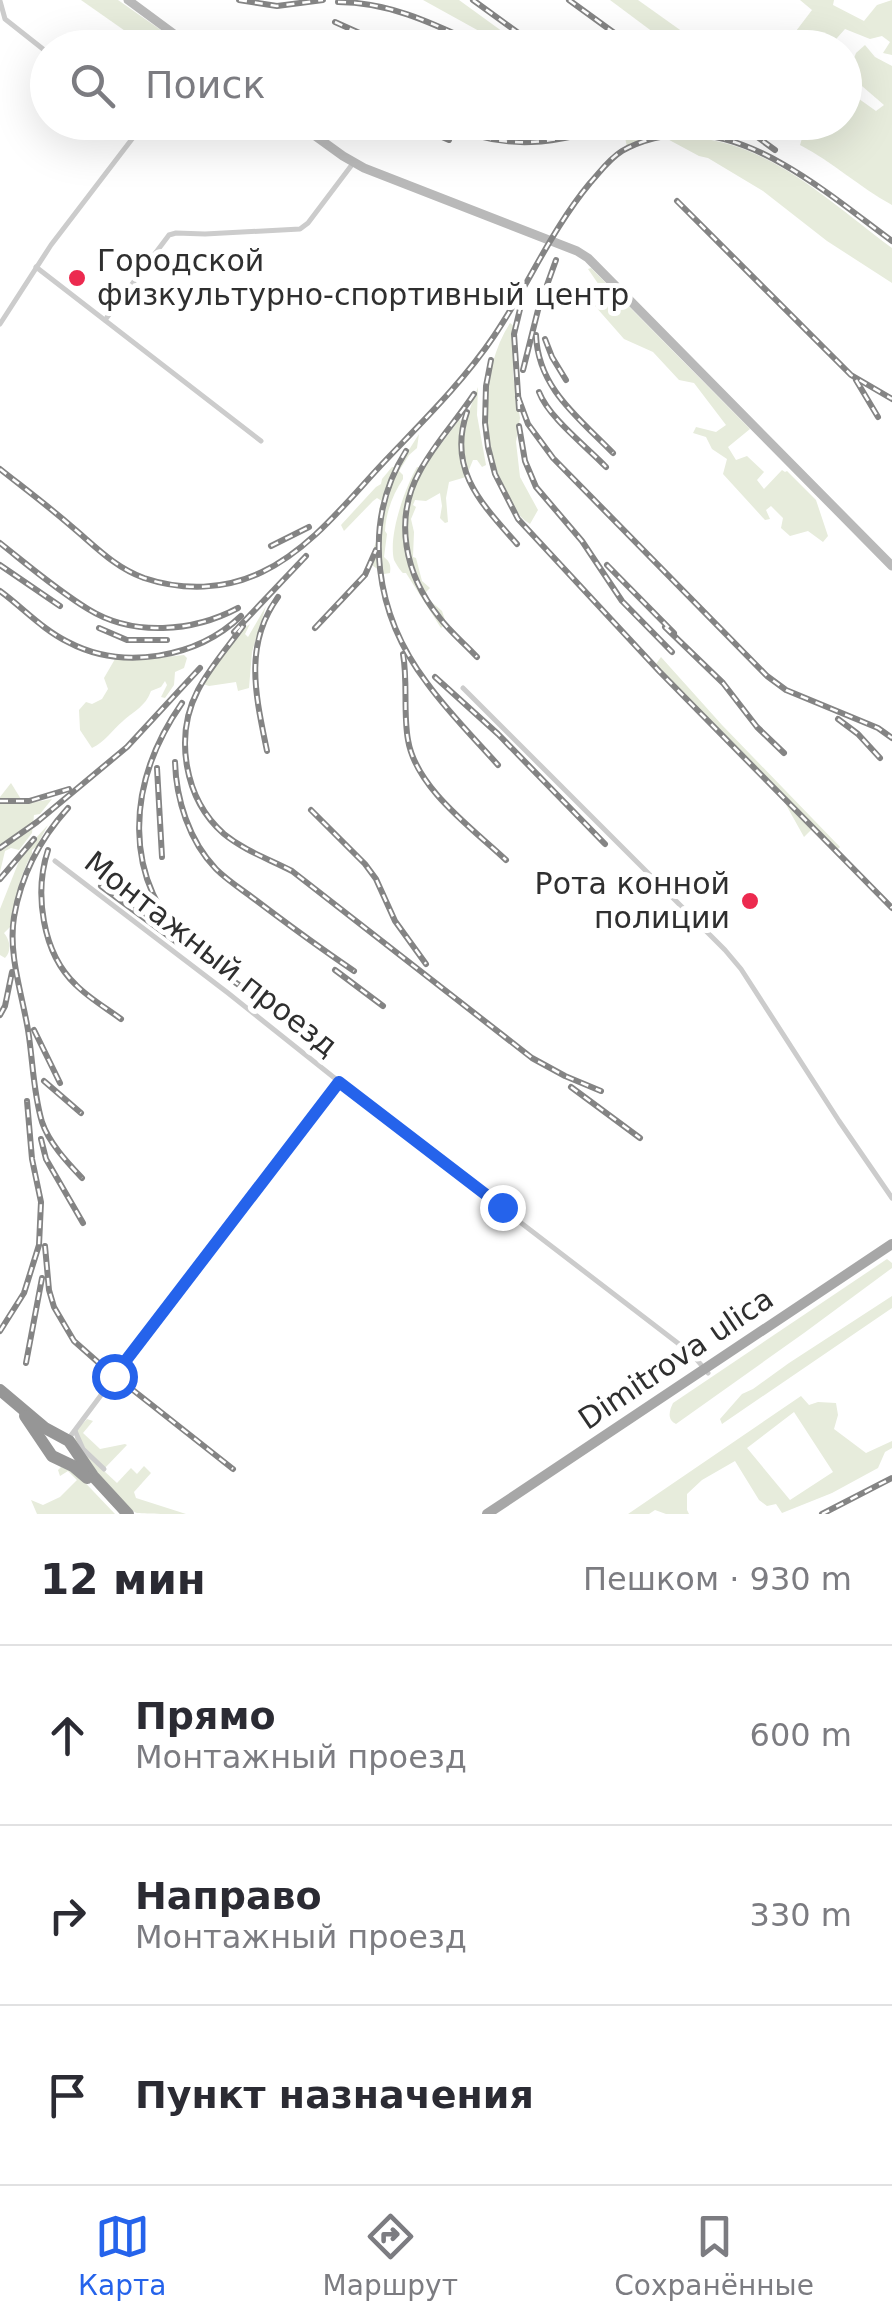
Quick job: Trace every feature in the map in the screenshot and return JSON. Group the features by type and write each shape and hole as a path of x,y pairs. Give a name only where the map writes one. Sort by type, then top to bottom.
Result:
{"highway":[{"path":"4,1394 48,1430 69,1437 127,1514"},
{"path":"4,1394 55,1456 97,1479"},
{"path":"49,1437 69,1437 72,1456 68,1460 55,1456 47,1444 49,1437"}],"main road":[{"path":"128,0 169,30"},
{"path":"322,140 354,162 588,258 892,566"},
{"name":"Dimitrova ulica","path":"499,1514 892,1246"},
{"name":"Dimitrova ulica","path":"487,1514 707,1371"}],"street":[{"path":"0,0 6,19 30,38"},
{"path":"0,324 36,267 129,140"},
{"path":"106,320 169,235 300,229 354,162"},
{"path":"36,267 261,441"},
{"path":"463,688 733,960 892,1198"},
{"name":"Монтажный проезд","path":"56,860 680,1345 707,1371"},
{"name":"Монтажный проезд","path":"69,1437 339,1082"}],"green space":[{"path":"81,0 118,0 161,30 124,30"},
{"path":"423,0 459,0 500,30 477,30"},
{"path":"610,0 638,0 680,30 650,30"},
{"path":"800,0 834,0 833,5 864,21 877,5 892,0 892,55 883,53 890,42 882,36 870,39 862,36 862,30 797,30 812,10"},
{"path":"865,45 875,57 892,66 892,205 800,145 802,140 862,140 862,101 876,111 884,105 862,86"},
{"path":"626,140 646,140 627,147"},
{"path":"669,140 727,144 778,165 802,180 892,248 892,283 827,241 763,191"},
{"path":"588,269 750,429 728,447 736,460 747,456 764,472 757,480 764,489 782,470 787,471 816,500 828,536 823,542 808,531 790,536 781,528 783,518 771,506 766,510 770,519 765,520 723,474 727,459 712,449 706,437 693,433 696,427 716,432 726,425 694,383 679,380 653,352 624,339 595,306 600,299 616,301 599,285"},
{"path":"510,323 515,327 513,375 520,418 516,442 520,477 538,510 530,524 506,493 488,429 493,363"},
{"path":"478,387 477,415 486,465 482,467 473,460 466,477 449,482 448,522 440,518 440,493 426,501 415,500 413,505 413,557 422,581 430,588 426,592 428,599 442,611 446,623 441,628 394,560 393,538 403,499 417,467 423,468 459,420 465,422"},
{"path":"419,434 417,448 399,471 403,479 388,510 384,557 390,564 390,573 384,574 368,562 383,512 379,509 382,501 373,501 344,531 341,525 392,467 398,467"},
{"path":"266,606 252,652 249,688 238,691 236,682 203,684 250,624 245,634 248,637"},
{"path":"184,655 184,668 175,672 174,685 165,698 161,697 165,681 92,748 80,730 79,710 86,702 92,704 102,699 108,689 104,678 115,659"},
{"path":"661,657 840,847 836,851 813,828 804,837 780,794 656,664"},
{"path":"11,783 24,804 52,799 40,814 34,815 32,833 19,850 5,851 0,872 0,797"},
{"path":"48,825 32,850 21,880 11,926 4,933 9,945 5,958 0,955 0,909 19,861"},
{"path":"887,1259 892,1268 676,1424 671,1420 673,1403"},
{"path":"892,1296 892,1308 722,1424 720,1419 742,1394"},
{"path":"801,1396 809,1405 836,1403 834,1429 866,1453 892,1441 892,1448 885,1452 878,1468 832,1493 782,1513 776,1504 767,1506 759,1500 735,1461 702,1480 687,1494 689,1514 655,1510 649,1514 628,1514","holes":["794,1412 833,1472 790,1500 747,1448"]},
{"path":"87,1419 93,1421 83,1433 100,1449 127,1445 103,1470 117,1483 131,1468 137,1474 144,1466 151,1473 134,1492 136,1498 186,1514 137,1513 122,1501 92,1467 75,1439"},
{"path":"61,1467 73,1470 115,1514 37,1514 31,1500 43,1505 60,1497 77,1480 68,1471 60,1476"}],"railway":[{"path":"239,0 277,6 323,0"},
{"path":"473,0 514,30"},
{"path":"569,0 610,30"},
{"path":"338,2 377,6 446,30"},
{"path":"335,22 353,30"},
{"path":"497,140 549,140"},
{"path":"0,469 105,555 144,578 189,587 219,585 262,572 313,537 442,401 494,336 551,239 590,183 617,154 648,140"},
{"path":"726,140 796,172 892,241"},
{"path":"761,140 775,150"},
{"path":"677,201 851,375 892,399"},
{"path":"523,370 556,260"},
{"path":"519,409 514,334 521,305"},
{"path":"536,335 538,354 552,386 613,453"},
{"path":"545,339 566,380"},
{"path":"491,360 486,386 488,447 495,474 518,519 659,671 892,908"},
{"path":"856,380 878,417"},
{"path":"539,392 559,422 606,467"},
{"path":"474,394 420,471 412,489 405,527 411,565 427,601 477,657"},
{"path":"518,397 528,424 553,458 767,676 786,690 878,728 892,738"},
{"path":"467,412 461,451 471,485 517,544"},
{"path":"519,426 525,461 536,487 582,541 622,601 672,652"},
{"path":"406,451 383,509 380,570 386,600 396,629 427,683 498,765"},
{"path":"271,546 309,527"},
{"path":"0,543 77,602 124,624 183,626 238,608"},
{"path":"315,628 365,575 376,550"},
{"path":"234,632 306,556"},
{"path":"0,565 60,606"},
{"path":"607,565 674,633"},
{"path":"0,591 59,637 89,651 112,656 159,656 181,650 203,642 241,616"},
{"path":"267,751 256,691 256,653 267,615 278,597"},
{"path":"243,626 198,690 186,727 187,766 210,820 240,845 292,871 532,1058 601,1091"},
{"path":"665,627 723,683 757,727 784,753"},
{"path":"99,628 127,640 167,640"},
{"path":"403,654 408,740 413,758 447,806 506,860"},
{"path":"0,848 127,747 200,668"},
{"path":"435,677 498,734 605,844"},
{"path":"182,703 150,765 139,829 142,861 152,892 169,922 193,949 274,1009"},
{"path":"838,719 880,758"},
{"path":"175,762 186,819 198,846 216,869 354,971"},
{"path":"157,768 162,857"},
{"path":"0,801 29,801 69,789"},
{"path":"68,808 40,845 27,872 14,917 13,945 42,1122 54,1145 82,1178"},
{"path":"311,810 365,864 395,921 426,964"},
{"path":"0,879 34,839"},
{"path":"48,850 42,903 55,956 76,985 121,1019"},
{"path":"101,886 178,943"},
{"path":"335,970 383,1006"},
{"path":"0,1015 12,972"},
{"path":"34,1030 60,1083"},
{"path":"44,1081 81,1113"},
{"path":"571,1087 640,1138"},
{"path":"0,1331 24,1293 39,1245 41,1202 32,1159 27,1101"},
{"path":"41,1139 46,1159 83,1223"},
{"path":"45,1246 54,1307 74,1341 233,1469"},
{"path":"26,1363 42,1278"},
{"path":"822,1514 892,1478"}],"place":[{"name":"Городской физкультурно-спортивный центр","path":"77,278"},
{"name":"Рота конной полиции","path":"750,901"}],"route":[{"path":"114,1376 339,1082 502,1207"}]}
